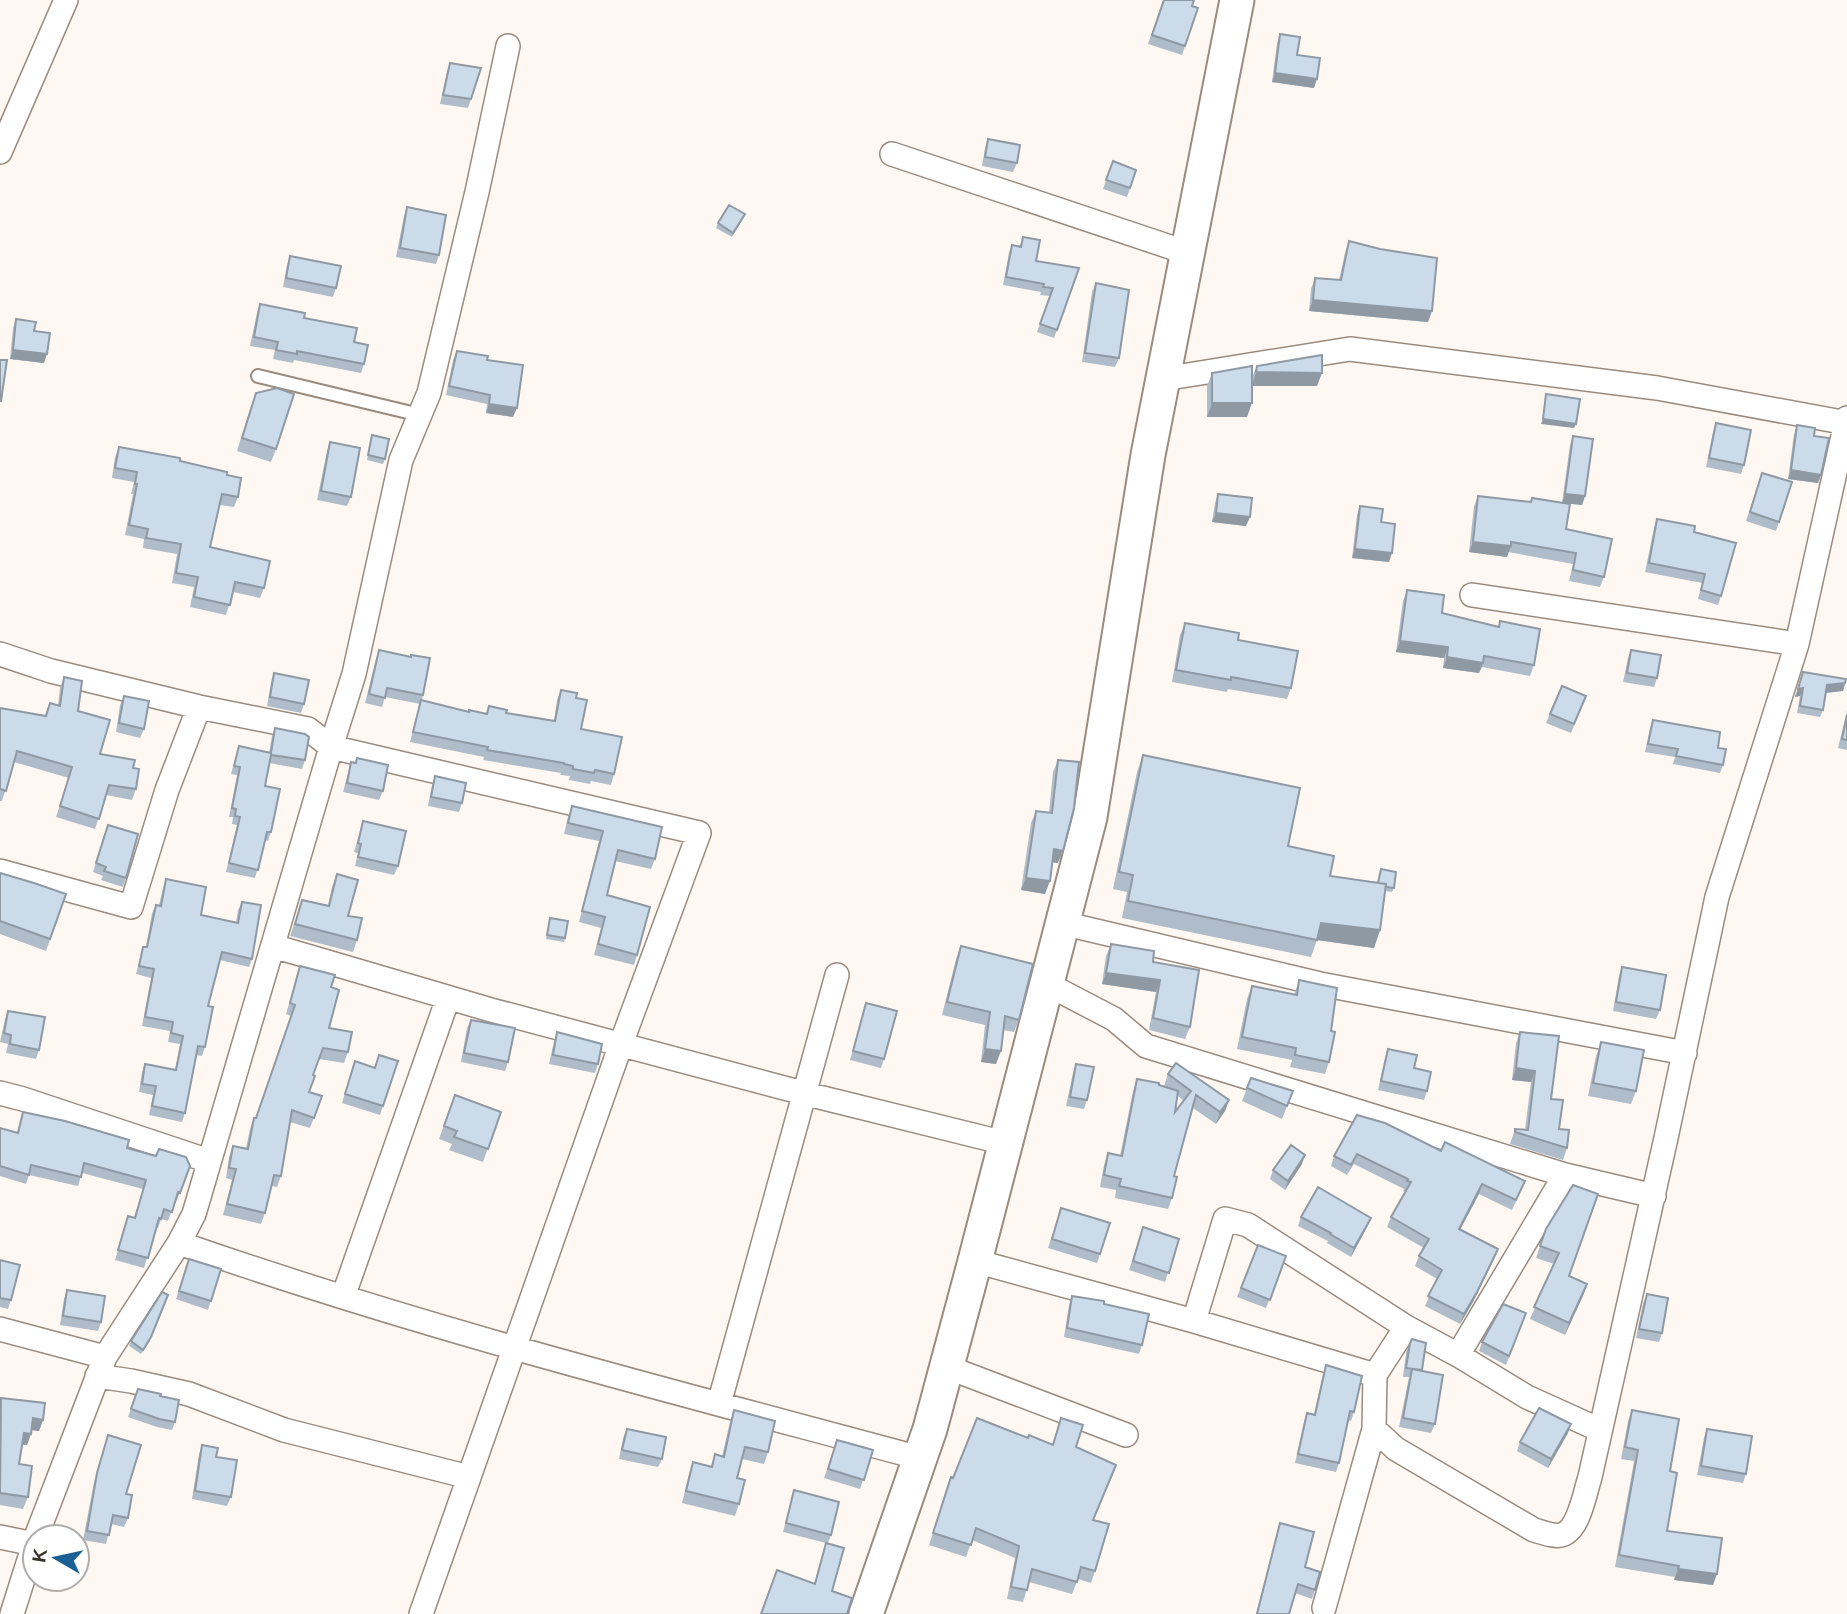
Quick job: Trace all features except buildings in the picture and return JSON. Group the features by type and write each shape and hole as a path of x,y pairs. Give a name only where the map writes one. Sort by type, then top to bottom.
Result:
{"street":[{"path":"0,152 66,0"},
{"path":"866,1614 930,1429 1090,817 1148,455 1237,0"},
{"path":"42,1523 101,1366 179,1243 194,1214 354,674 401,460 429,393 477,192 508,46"},
{"path":"892,155 1188,253"},
{"path":"1163,379 1350,349 1657,387 1846,421 1797,644 1717,897 1654,1196 1590,1477 1577,1520 1570,1530 1562,1535 1534,1531 1396,1449 1374,1429"},
{"path":"1472,595 1797,644"},
{"path":"0,654 51,671 199,707 308,729 331,747 699,832 621,1044 421,1614"},
{"path":"0,871 131,906 167,790 199,707"},
{"path":"1062,923 1320,984 1685,1053"},
{"path":"274,946 448,998 803,1093 1005,1143"},
{"path":"719,1404 837,975"},
{"path":"1047,984 1114,1019 1146,1046 1565,1175 1654,1196"},
{"path":"343,1297 448,998"},
{"path":"0,1093 209,1161"},
{"path":"1458,1355 1565,1175"},
{"path":"1194,1321 1226,1219 1248,1225 1406,1327 1527,1397 1600,1430"},
{"path":"179,1243 268,1274 513,1349 919,1458"},
{"path":"975,1261 1194,1321 1375,1375"},
{"path":"1324,1608 1374,1429 1375,1375 1406,1327"},
{"path":"0,1329 101,1366 131,1381 189,1394 284,1430 469,1477"},
{"path":"947,1367 1126,1435"},
{"path":"0,1537 21,1539"},
{"path":"12,1614 21,1585"}],"lane":[{"path":"258,376 420,415"}]}
